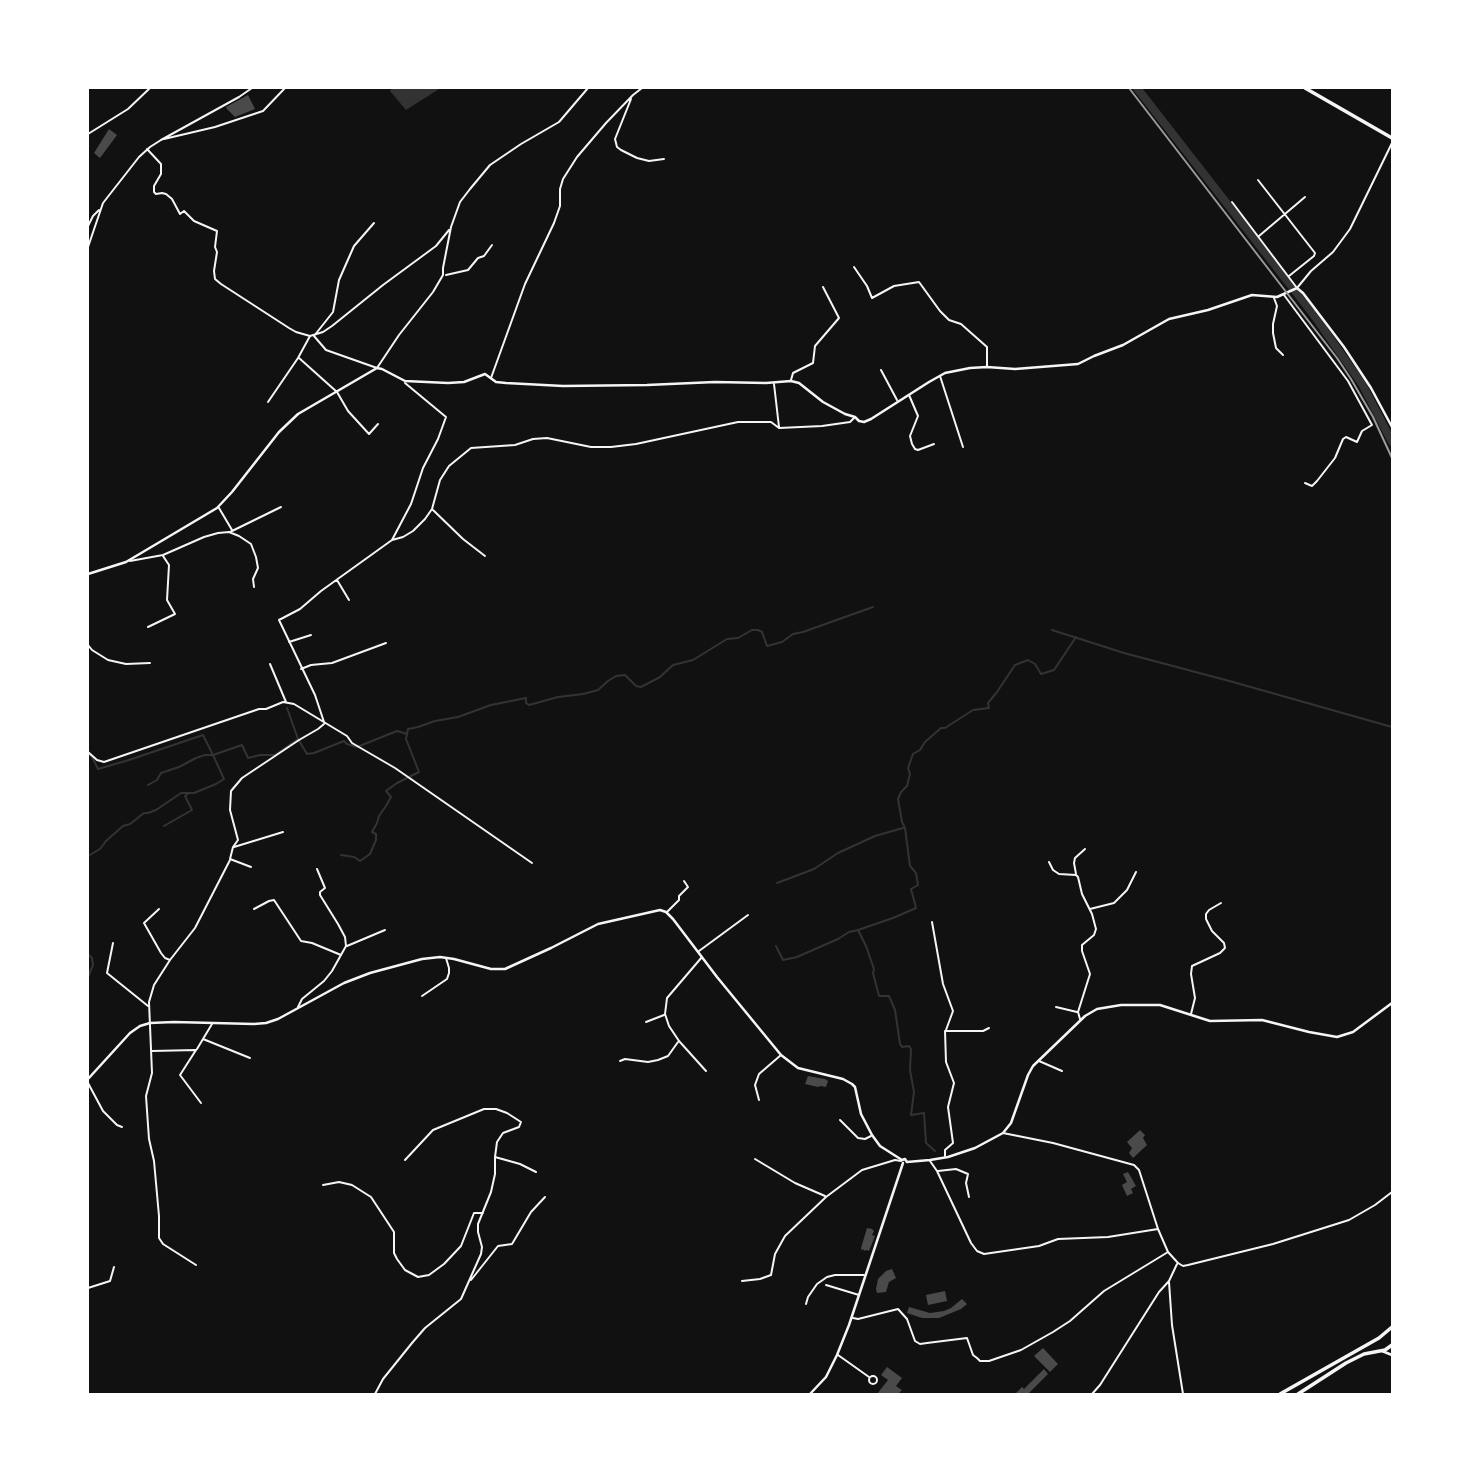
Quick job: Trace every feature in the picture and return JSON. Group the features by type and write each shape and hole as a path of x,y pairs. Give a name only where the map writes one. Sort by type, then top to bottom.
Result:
{"main road":[{"path":"1305,88 1392,141"},
{"path":"1280,1395 1391,1330"},
{"path":"1379,1338 1376,1345 1382,1351"},
{"path":"1298,1395 1346,1363 1392,1345"}],"street":[{"path":"88,134 128,109 150,88"},
{"path":"88,226 130,167 148,149 252,88"},
{"path":"160,140 215,127 263,111 285,88"},
{"path":"126,562 218,507 274,438 307,407 377,368 443,275 451,227 460,202 491,165 559,122 588,88"},
{"path":"491,377 524,284 554,223 564,178 578,157 632,94 642,88"},
{"path":"632,94 615,139 617,147 637,158 649,161 664,159"},
{"path":"402,380 456,384 485,374 496,382 563,386 791,381 797,382 818,399 845,414 861,422 869,421 940,375 961,369 1015,369 1078,364 1123,345 1169,319 1208,310 1252,295 1284,295 1296,288 1333,252 1350,229 1392,141"},
{"path":"148,149 161,164 153,192 166,194 180,214 184,211 194,221 217,231 215,279 296,332 312,336 326,350 386,370 446,417 423,468 411,504 392,540"},
{"path":"1258,180 1315,253 1288,276"},
{"path":"1258,237 1305,197"},
{"path":"1232,202 1344,347 1392,427"},
{"path":"88,247 100,208"},
{"path":"268,402 312,336 333,312 339,280 350,253 374,223"},
{"path":"312,336 332,326 436,246 451,227"},
{"path":"443,275 468,270 492,245"},
{"path":"854,267 872,298 894,286 919,282 949,320 961,324 987,347 987,367"},
{"path":"791,381 793,373 813,363 815,346 839,318 823,287"},
{"path":"1284,295 1348,381 1372,425 1362,431 1357,442 1343,439 1335,458 1317,481 1312,486 1305,483"},
{"path":"1274,297 1277,306 1273,334 1276,348 1283,355"},
{"path":"298,358 337,391 348,411 369,434 378,424"},
{"path":"881,370 898,402"},
{"path":"940,375 963,447"},
{"path":"774,382 779,428"},
{"path":"909,395 918,416 910,436 912,444 918,450 934,444"},
{"path":"324,723 315,695 279,620 300,609 392,540 413,531 432,509 440,480 449,466 471,448 515,445 547,438 591,447 624,446 738,422 771,422 779,428 850,422 855,417"},
{"path":"218,507 233,531"},
{"path":"88,574 126,562 163,555 204,537 233,531 281,507"},
{"path":"432,509 485,556"},
{"path":"229,532 251,544 258,568 253,579 254,587"},
{"path":"148,627 175,614 167,600 169,565 163,555"},
{"path":"337,580 349,600"},
{"path":"289,642 311,635"},
{"path":"301,669 332,663 386,642"},
{"path":"88,645 107,660 126,664 150,663"},
{"path":"270,664 286,703"},
{"path":"88,752 104,762 259,709 283,702 294,704 395,768 532,863"},
{"path":"195,1265 163,1244 159,1238 146,1096 152,1073 149,1006 154,985 195,928 238,840 230,810 233,787 253,770 324,723"},
{"path":"233,847 284,832"},
{"path":"1080,1020 1078,1012 1090,974 1082,945 1094,935 1096,929 1082,894 1074,863 1075,858 1085,849"},
{"path":"230,859 251,867"},
{"path":"1049,862 1059,874 1076,875"},
{"path":"297,1008 302,999 328,976 346,946 338,923 320,895 325,888 317,869"},
{"path":"1089,909 1114,903 1127,890 1136,872"},
{"path":"684,881 688,887"},
{"path":"666,912 693,884"},
{"path":"254,909 274,900 301,941 342,955"},
{"path":"1190,1015 1195,998 1192,966 1225,948 1224,943 1212,932 1206,919 1209,910 1221,903"},
{"path":"159,909 144,923 161,953 170,960"},
{"path":"122,1127 103,1111 88,1081 130,1033 140,1026 150,1023 260,1024 278,1019 356,977 422,959 446,957 491,970 505,969 598,924 657,910 666,912 675,921 781,1055 801,1069 843,1079 855,1087 861,1114 872,1135 880,1146 904,1161"},
{"path":"698,952 748,915"},
{"path":"932,922 943,984 953,1011 945,1031 946,1062 954,1083 948,1107 953,1143 945,1150 945,1157"},
{"path":"346,946 385,930"},
{"path":"113,943 107,974 149,1006"},
{"path":"422,996 446,979 449,968 446,957"},
{"path":"702,957 667,998 665,1014 679,1041 706,1071"},
{"path":"743,1281 771,1275 775,1254 785,1236 826,1197 862,1170 895,1160 945,1157 970,1150 1003,1133 1012,1123 1028,1075 1038,1061 1091,1012 1101,1008 1143,1004 1167,1006 1216,1022 1262,1020 1337,1037 1353,1032 1392,1005"},
{"path":"1056,1007 1078,1012"},
{"path":"646,1022 665,1014"},
{"path":"201,1103 180,1075 212,1023"},
{"path":"945,1031 983,1031 989,1028"},
{"path":"203,1039 250,1058"},
{"path":"621,1061 658,1060 668,1056 679,1041"},
{"path":"150,1051 196,1050"},
{"path":"759,1100 755,1085 759,1074 781,1055"},
{"path":"1038,1061 1062,1071"},
{"path":"375,1395 383,1379 425,1328 461,1299 481,1254 478,1224 491,1192 497,1142 503,1133 519,1127 521,1122 496,1109 484,1109 433,1130 405,1160"},
{"path":"840,1120 858,1138 865,1139 872,1135"},
{"path":"1003,1133 1053,1143 1134,1165 1139,1170 1168,1252 1183,1266 1273,1244 1349,1220 1392,1192"},
{"path":"495,1157 536,1172"},
{"path":"755,1159 826,1197"},
{"path":"930,1160 971,1243 977,1251 984,1254 1040,1245 1058,1239 1108,1237 1158,1229"},
{"path":"810,1395 826,1377 837,1355 904,1161"},
{"path":"937,1171 956,1169 968,1174 966,1183 969,1197"},
{"path":"323,1185 338,1182 352,1185 371,1197 394,1232 394,1253 397,1259 405,1270 418,1277 429,1275 444,1264 461,1247 474,1213 484,1213"},
{"path":"468,1283 498,1246 512,1244 531,1212 545,1197"},
{"path":"851,1318 858,1319 898,1310 907,1319 915,1341 927,1343 967,1338 976,1358 989,1361 1021,1350 1062,1327 1104,1292 1168,1252"},
{"path":"1091,1395 1169,1281 1178,1263"},
{"path":"88,1288 110,1281 114,1267"},
{"path":"806,1304 817,1284 827,1277 865,1275"},
{"path":"1169,1281 1172,1325 1183,1395"},
{"path":"826,1285 859,1295"},
{"path":"1382,1351 1392,1355"},
{"path":"837,1355 869,1377"}],"shaded area":[{"path":"392,88 446,88 439,89 406,110 390,91"}],"building":[{"path":"248,95 255,109 235,117 226,107"},
{"path":"109,129 117,135 100,158 94,153"},
{"path":"808,1076 825,1079 828,1081 826,1087 805,1084"},
{"path":"1140,1130 1145,1135 1143,1138 1147,1145 1133,1158 1129,1153 1132,1148 1127,1142"},
{"path":"1128,1172 1136,1186 1131,1189 1133,1193 1127,1196 1122,1185 1127,1182 1123,1174"},
{"path":"867,1228 874,1231 872,1235 875,1236 869,1251 864,1251 861,1248"},
{"path":"892,1269 896,1278 889,1282 886,1292 877,1293 878,1279"},
{"path":"945,1291 947,1301 928,1305 926,1295"},
{"path":"962,1299 967,1304 961,1309 939,1318 922,1318 907,1313 909,1307 930,1313 944,1311"},
{"path":"1043,1348 1058,1364 1050,1372 1034,1356"},
{"path":"887,1367 902,1378 896,1386 902,1390 898,1394 877,1394 888,1380 881,1375"},
{"path":"1044,1369 1048,1374 1028,1394 1015,1394 1022,1387 1024,1389"}],"waterway":[{"path":"1137,88 1313,314 1362,384 1392,442"},
{"path":"88,856 100,849 123,826 144,813 156,810 181,793 194,793 224,779 213,755 242,745 248,758 275,755 298,739 307,754 344,741 357,747 397,731 407,734 408,729 458,717 491,705 526,698 529,705 598,690 616,676 625,675 636,686 641,687 660,677 673,665 693,660 727,639 738,638 752,630 762,632 767,646 782,642 793,634 873,607"},
{"path":"1052,630 1124,653 1392,727"},
{"path":"935,1151 926,1143 924,1113 911,1115 914,1092 910,1070 911,1049 900,1044 895,1010 889,996 879,996 874,969 858,930 916,908 911,889 918,885 916,873 910,866 898,799 907,786 910,774 908,768 913,754 941,728 973,710 989,708 988,703 1015,665 1028,660 1035,664 1041,674 1054,670 1076,637"},
{"path":"287,708 298,739"},
{"path":"341,855 360,861 370,854 376,840 376,834 372,832 391,797 386,791 419,772 406,739 407,734"},
{"path":"88,754 98,769 203,735 213,755"},
{"path":"148,785 157,780 161,773 196,758 212,755"},
{"path":"164,826 192,810 185,796 188,794"},
{"path":"777,883 814,869 838,853 875,836 903,828"},
{"path":"776,946 783,960 797,957 858,930"},
{"path":"88,954 93,965 88,977"}],"railway":[{"path":"1129,88 1337,358 1373,417 1392,458"}]}
